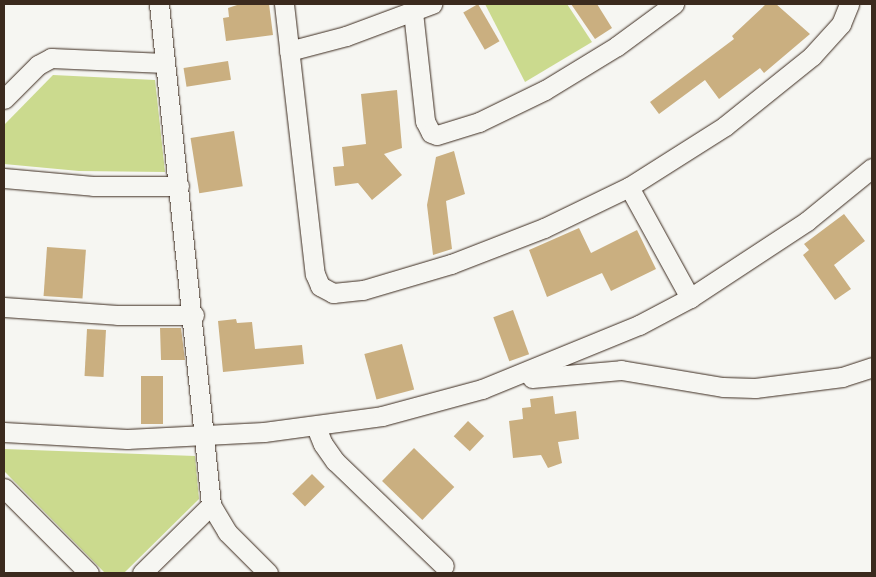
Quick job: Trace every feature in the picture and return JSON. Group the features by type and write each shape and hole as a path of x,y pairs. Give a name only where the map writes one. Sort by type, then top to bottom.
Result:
{"street":[{"path":"159,4 194,315 211,504 227,532 268,573"},
{"path":"284,4 315,274 325,291 333,293 363,290 451,264 544,228 629,187 725,126 812,56 841,24 849,4"},
{"path":"290,51 413,12 432,4"},
{"path":"413,12 425,122 431,132 437,135 480,122 544,90 618,46 674,4"},
{"path":"4,100 38,65 51,58 165,63"},
{"path":"4,432 89,438 206,436 316,426 412,409 508,381 639,325 690,298 807,220 872,168"},
{"path":"4,178 81,185 179,186"},
{"path":"629,187 690,298"},
{"path":"4,307 117,316 194,315"},
{"path":"508,381 621,370 723,387 754,388 842,377 872,367"},
{"path":"316,426 323,444 335,461 444,566"},
{"path":"4,488 89,573"},
{"path":"142,573 211,504"}],"green space":[{"path":"485,4 567,4 592,42 525,82"},
{"path":"53,75 155,80 165,172 79,171 4,164 4,125"},
{"path":"4,449 195,456 199,499 124,573 105,573 4,471"}],"building":[{"path":"240,4 269,4 273,35 226,41 223,18 229,17 228,8"},
{"path":"478,4 500,41 485,50 463,12"},
{"path":"571,4 597,4 612,28 595,39"},
{"path":"766,4 776,4 810,34 764,73 760,68 719,99 705,80 659,114 650,102 734,39 732,36"},
{"path":"228,61 231,80 187,87 184,68"},
{"path":"397,90 402,148 384,154 402,175 372,200 358,183 335,186 333,167 344,166 342,147 366,144 361,94"},
{"path":"234,131 243,186 199,193 191,138"},
{"path":"454,151 465,194 446,201 452,249 433,255 427,205 436,157"},
{"path":"844,214 865,241 834,265 851,289 835,300 803,255 809,250 804,244"},
{"path":"579,228 591,253 637,230 656,269 611,291 602,273 547,297 529,250"},
{"path":"47,247 86,250 82,299 44,296"},
{"path":"513,310 529,354 509,361 493,317"},
{"path":"236,319 237,323 252,322 255,349 302,345 304,364 223,372 218,321"},
{"path":"160,328 181,328 185,360 161,360"},
{"path":"87,329 106,330 104,377 85,376"},
{"path":"402,344 414,389 376,399 364,354"},
{"path":"141,376 163,376 163,424 141,424"},
{"path":"553,396 555,414 576,411 579,439 558,442 562,463 548,468 541,455 513,458 509,421 523,419 522,408 531,407 530,399"},
{"path":"468,421 484,436 470,451 454,436"},
{"path":"414,448 454,487 422,520 382,481"},
{"path":"312,474 325,487 305,507 292,494"}]}
